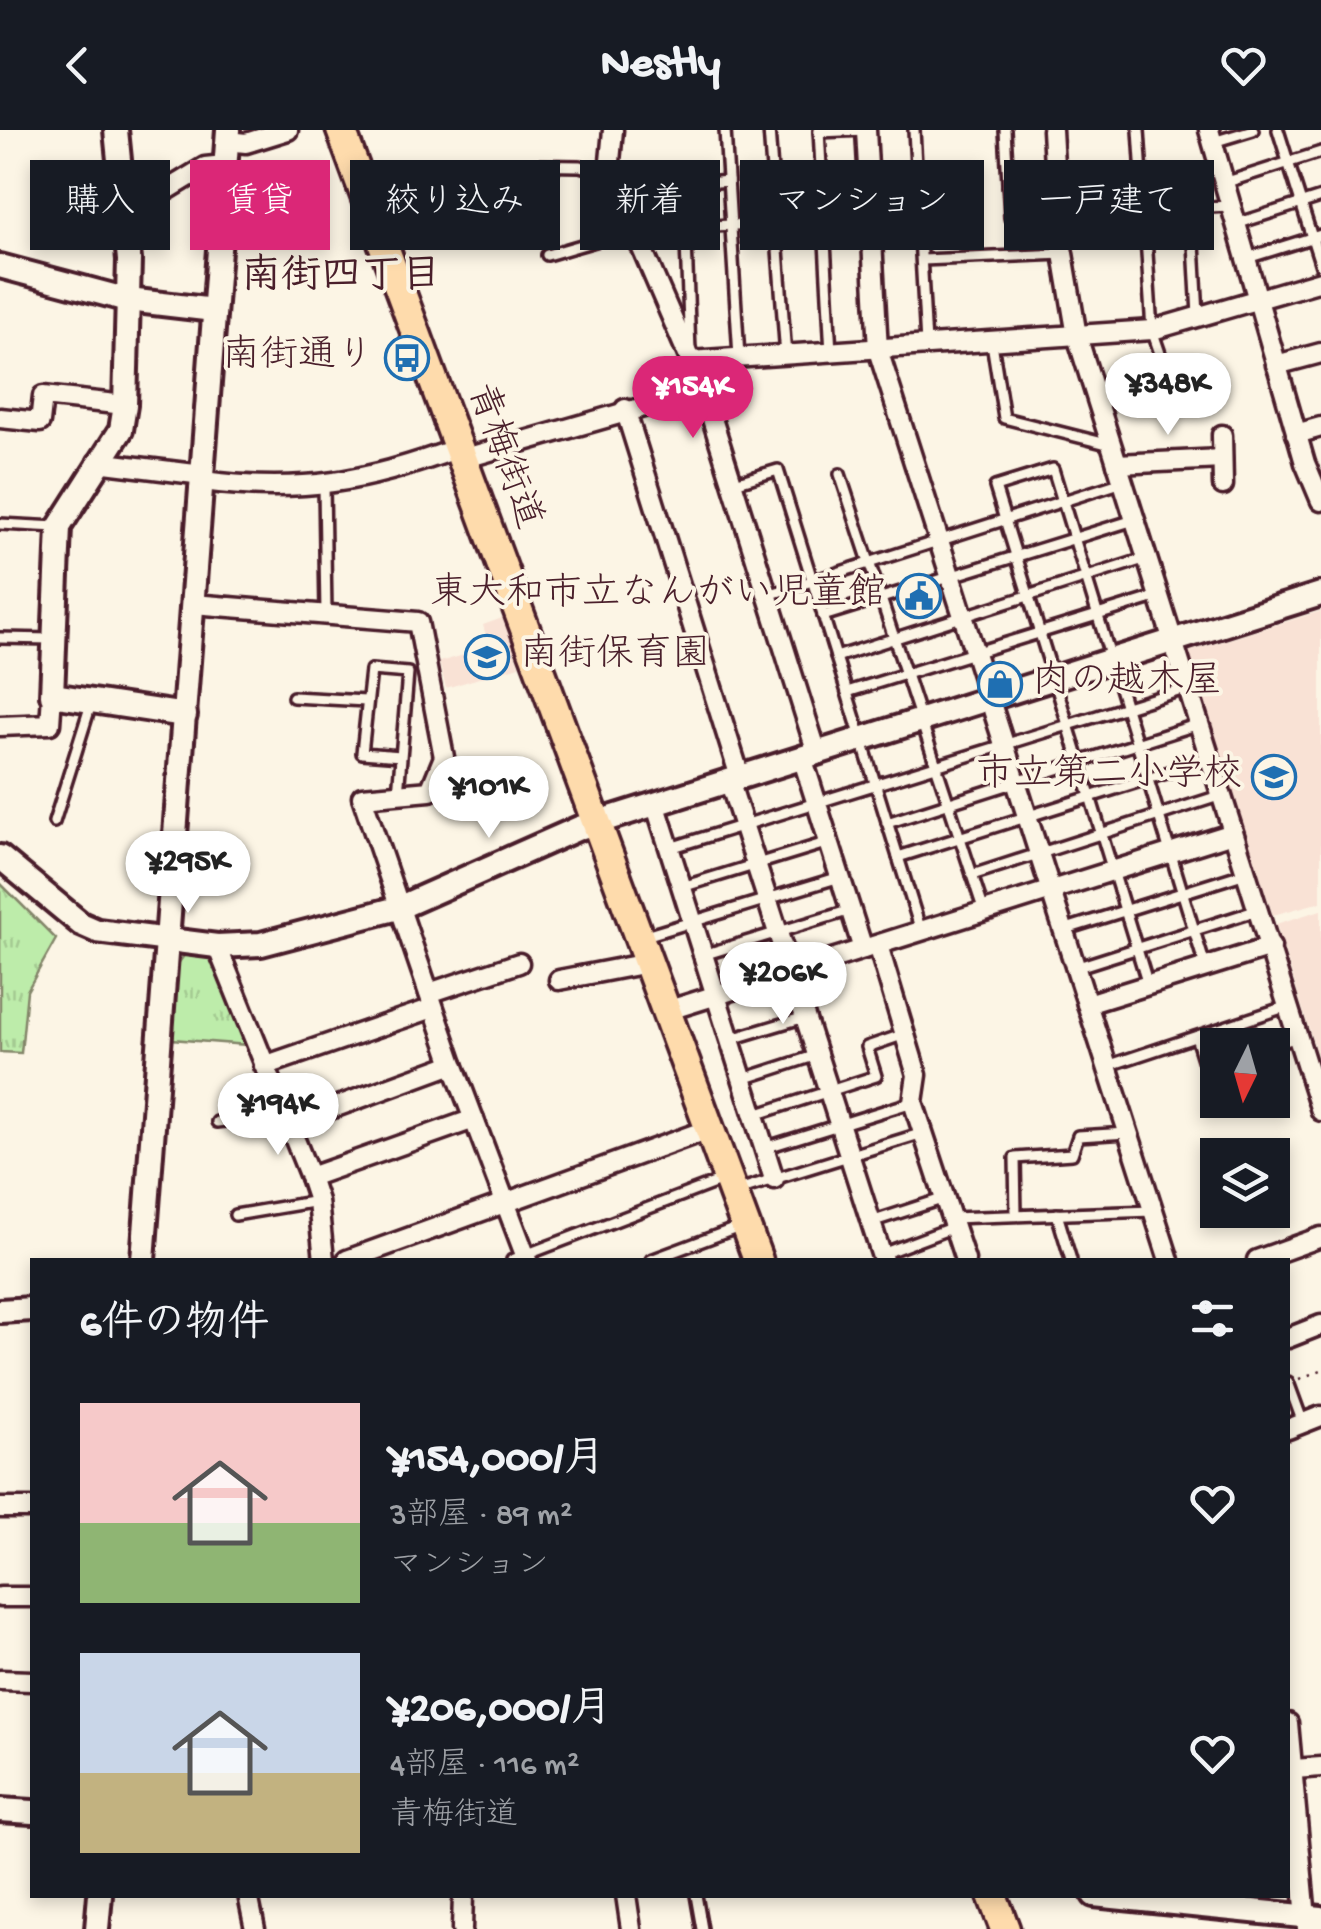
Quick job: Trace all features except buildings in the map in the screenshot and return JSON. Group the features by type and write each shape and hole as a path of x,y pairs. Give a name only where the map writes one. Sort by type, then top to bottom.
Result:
{"main road":[{"name":"青梅街道","path":"341,130 352,160"},
{"name":"青梅街道","path":"385,250 757,1258"},
{"path":"993,1898 1005,1929"}],"street":[{"path":"116,130 120,160"},
{"path":"225,160 227,135 246,143 288,130"},
{"path":"610,160 613,130"},
{"path":"866,130 868,160"},
{"path":"1052,130 1054,160"},
{"path":"1211,136 1296,434 1321,500"},
{"path":"0,726 50,724 60,527 97,462 121,430 125,405 127,250"},
{"path":"143,1258 219,250"},
{"path":"643,250 702,390 766,595 810,755 816,803 851,910 871,947 905,1034 917,1075 913,1102 964,1258"},
{"path":"873,250 878,350 1168,1258"},
{"path":"1063,250 1077,336 1321,1111"},
{"path":"0,266 128,300 214,310"},
{"path":"690,361 1152,330 1321,281"},
{"path":"1276,365 1321,353"},
{"path":"97,462 284,488 324,486 383,475 702,390"},
{"path":"0,418 40,422 43,396 125,405"},
{"path":"624,409 734,778 743,825 882,1257"},
{"path":"1296,434 1321,427"},
{"path":"1222,435 1223,485"},
{"path":"1116,464 1222,459"},
{"path":"0,857 81,924 97,930 217,946 261,944 398,908 596,822 1321,594"},
{"path":"193,604 418,622 444,756 430,791 362,797 453,1064 506,1202 522,1258"},
{"path":"52,695 185,714"},
{"path":"655,803 774,1178"},
{"path":"666,1011 1233,833"},
{"path":"217,946 318,1201 324,1258"},
{"path":"1087,1004 1271,947"},
{"path":"559,980 643,950"},
{"path":"264,1066 519,963"},
{"path":"288,1118 453,1064"},
{"path":"310,1178 474,1119"},
{"path":"353,1258 709,1129"},
{"path":"1263,1258 1321,1237"},
{"path":"0,1311 30,1308"},
{"path":"1290,1337 1321,1326"},
{"path":"0,1508 30,1508"},
{"path":"0,1597 30,1598"},
{"path":"0,1680 30,1681"},
{"path":"1119,1898 1311,1921 1290,1738"},
{"path":"1294,1769 1321,1767"},
{"path":"0,1810 30,1812"},
{"path":"98,1929 100,1898"},
{"path":"249,1898 255,1929"},
{"path":"462,1929 463,1898"},
{"path":"626,1898 630,1929"}],"lane":[{"path":"725,130 740,359"},
{"path":"769,130 771,160"},
{"path":"821,160 819,131 866,130"},
{"path":"914,130 916,160"},
{"path":"1005,130 1007,160"},
{"path":"1139,130 1140,160"},
{"path":"1211,136 1252,130"},
{"path":"1278,130 1301,203 1317,236 1321,266"},
{"path":"1224,184 1321,152"},
{"path":"720,182 728,181"},
{"path":"1214,212 1233,215 1321,196"},
{"path":"720,225 740,224"},
{"path":"1246,258 1317,236"},
{"path":"547,255 580,246"},
{"path":"686,250 690,361"},
{"path":"778,250 786,356"},
{"path":"826,250 831,352"},
{"path":"921,250 926,346"},
{"path":"1146,250 1152,330 1176,400"},
{"path":"1194,250 1198,319"},
{"path":"922,260 1063,254"},
{"path":"992,343 1004,418 1110,444"},
{"path":"1148,986 995,487 1038,473 1053,469 1205,968"},
{"path":"731,484 778,470 921,931"},
{"path":"840,474 984,911"},
{"path":"766,595 1122,482"},
{"path":"324,486 326,613"},
{"path":"823,616 1134,520"},
{"path":"0,524 60,527"},
{"path":"836,656 1146,558"},
{"path":"847,692 1159,596"},
{"path":"0,638 54,639"},
{"path":"398,794 402,756 408,673 371,670 362,753 402,756"},
{"path":"669,848 1188,688"},
{"path":"293,697 366,702"},
{"path":"54,822 92,701"},
{"path":"888,822 1199,724"},
{"path":"898,857 1210,759"},
{"path":"972,875 1222,795"},
{"path":"682,887 829,842"},
{"path":"1063,930 1246,873"},
{"path":"643,950 693,922 840,877"},
{"path":"703,955 851,910"},
{"path":"1075,968 1258,910"},
{"path":"1107,1066 1288,1006"},
{"path":"730,1040 804,1017"},
{"path":"754,1116 876,1076 867,1047 905,1034"},
{"path":"1196,1037 1200,1050"},
{"path":"1290,1039 1298,1037"},
{"path":"742,1079 817,1055"},
{"path":"764,1148 913,1102"},
{"path":"217,1122 288,1118"},
{"path":"522,1258 730,1185 774,1178 923,1132"},
{"path":"1016,1216 1015,1158 1072,1154 1078,1136 1128,1133"},
{"path":"871,1222 945,1198"},
{"path":"235,1215 318,1201"},
{"path":"882,1257 953,1223 1016,1216 1153,1211"},
{"path":"1057,1214 1071,1258"},
{"path":"657,1258 745,1225"},
{"path":"1290,1388 1304,1423"},
{"path":"697,1898 702,1929"}],"path":[{"path":"1290,1382 1321,1370"}],"shaded area":[{"name":"市立第二小学校","path":"1321,611 1321,902 1273,915 1185,653"},
{"name":"南街保育園","path":"505,617 519,666 446,688 439,662 475,652 475,644 486,636 483,625"},
{"path":"1321,910 1321,1067 1276,924"}],"green space":[{"path":"0,883 56,939 27,991 21,1053 0,1052"},
{"path":"186,953 214,960 248,1045 172,1039 177,965"}],"place":[{"name":"南街通り","path":"407,358"},
{"name":"東大和市立なんがい児童館","path":"919,596"},
{"name":"南街保育園","path":"487,657"},
{"name":"肉の越木屋","path":"1000,684"},
{"name":"市立第二小学校","path":"1274,777"}],"district":[{"name":"南街四丁目","path":"341,278"}]}
